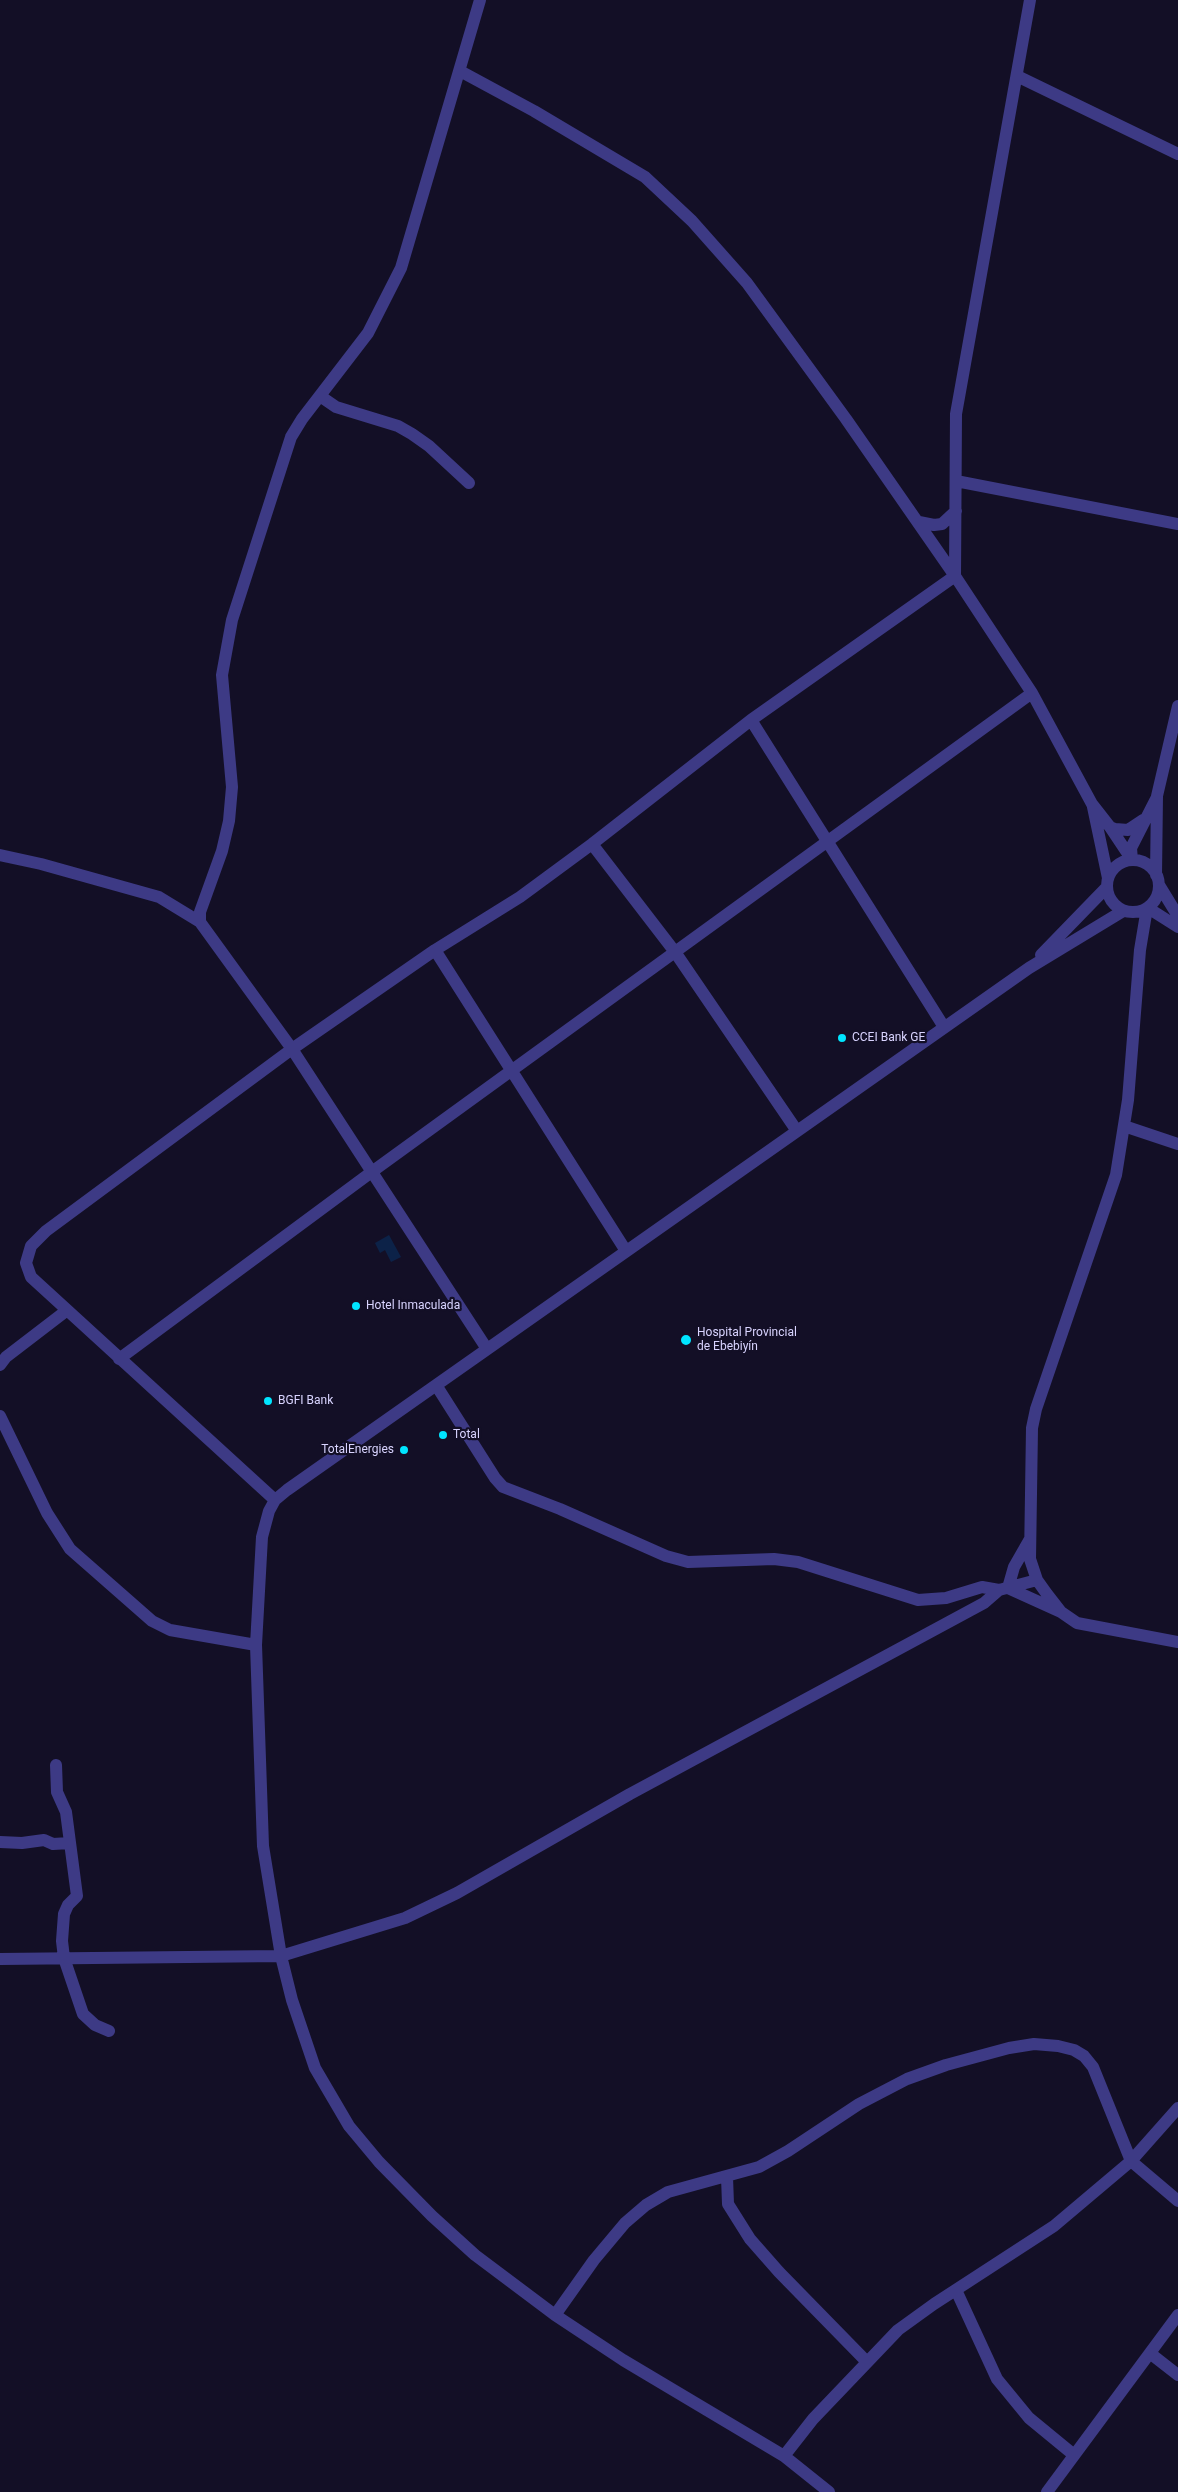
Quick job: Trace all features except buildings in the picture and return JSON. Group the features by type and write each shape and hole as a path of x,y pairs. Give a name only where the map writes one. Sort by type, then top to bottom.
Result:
{"street":[{"path":"200,922 200,912 222,851 229,821 232,787 222,676 226,647 252,555 291,437 368,333 401,268 480,0"},
{"path":"955,576 956,481 954,452 956,414 1030,0"},
{"path":"460,71 534,111 645,177 692,220 752,290 919,522 1032,693 1092,804 1132,860"},
{"path":"1017,76 1178,154"},
{"path":"320,396 336,407 358,412 405,430 429,446 469,483"},
{"path":"956,481 1178,524"},
{"path":"919,522 934,525 942,524 956,511"},
{"path":"276,1500 66,1311 31,1277 26,1263 31,1246 46,1231 292,1049 435,950 520,896 592,844 751,720 955,576"},
{"path":"119,1359 373,1170 829,842 1032,693"},
{"path":"1132,860 1131,848 1157,796 1178,706"},
{"path":"751,720 944,1027"},
{"path":"1061,1612 1037,1580 1030,1559 1032,1438 1036,1409 1116,1174 1128,1100 1140,950 1147,908 1156,898 1158,880 1157,796"},
{"path":"1092,804 1111,902 1128,912 1140,950"},
{"path":"1110,827 1128,830 1139,824 1147,816"},
{"path":"592,844 675,952 797,1131"},
{"path":"0,855 41,864 159,897 200,922 292,1049 373,1170 487,1349"},
{"path":"1029,968 1107,883 1117,865 1132,860 1146,864 1158,880 1178,916"},
{"path":"829,2492 784,2456 623,2360 554,2316 475,2256 432,2216 379,2162 349,2126 315,2068 292,2000 281,1956 264,1846 256,1645 262,1538 269,1511 286,1490 1029,968 1128,912 1147,908 1178,927"},
{"path":"435,950 513,1070 626,1251"},
{"path":"1124,1126 1178,1144"},
{"path":"0,1365 6,1357 66,1311"},
{"path":"436,1385 495,1478 504,1487 560,1509 666,1556 696,1562 774,1559 798,1562 918,1600 946,1598 982,1586 1003,1589 1061,1612 1077,1623 1178,1642"},
{"path":"0,1416 47,1513 70,1549 152,1621 170,1630 256,1645"},
{"path":"1003,1589 1031,1536"},
{"path":"0,1959 281,1956 406,1918 457,1894 572,1826 984,1603 1003,1589 1037,1580"},
{"path":"56,1765 57,1792 66,1812 77,1896 68,1905 64,1914 62,1941 64,1958 82,2014 96,2025 109,2031"},
{"path":"0,1842 22,1843 44,1840 60,1845 70,1843"},
{"path":"554,2316 594,2260 625,2223 646,2205 668,2192 759,2167 788,2151 859,2104 907,2079 946,2064 1034,2044 1074,2050 1084,2056 1093,2067 1131,2161 1178,2201"},
{"path":"784,2456 813,2419 898,2330 1054,2226 1131,2161 1178,2108"},
{"path":"727,2177 728,2204 750,2238 779,2272 866,2362"},
{"path":"956,2290 997,2379 1029,2418 1074,2455"},
{"path":"1050,2491 1074,2455 1178,2315"},
{"path":"1150,2354 1178,2375"}],"water":[{"path":"389,1235 401,1257 391,1262 385,1250 380,1253 375,1243"}],"place":[{"name":"CCEI Bank GE","path":"842,1038"},
{"name":"Hotel Inmaculada","path":"356,1306"},
{"name":"Hospital Provincial de Ebebiyín","path":"686,1340"},
{"name":"BGFI Bank","path":"268,1401"},
{"name":"Total","path":"443,1435"},
{"name":"TotalEnergies","path":"404,1450"}]}
